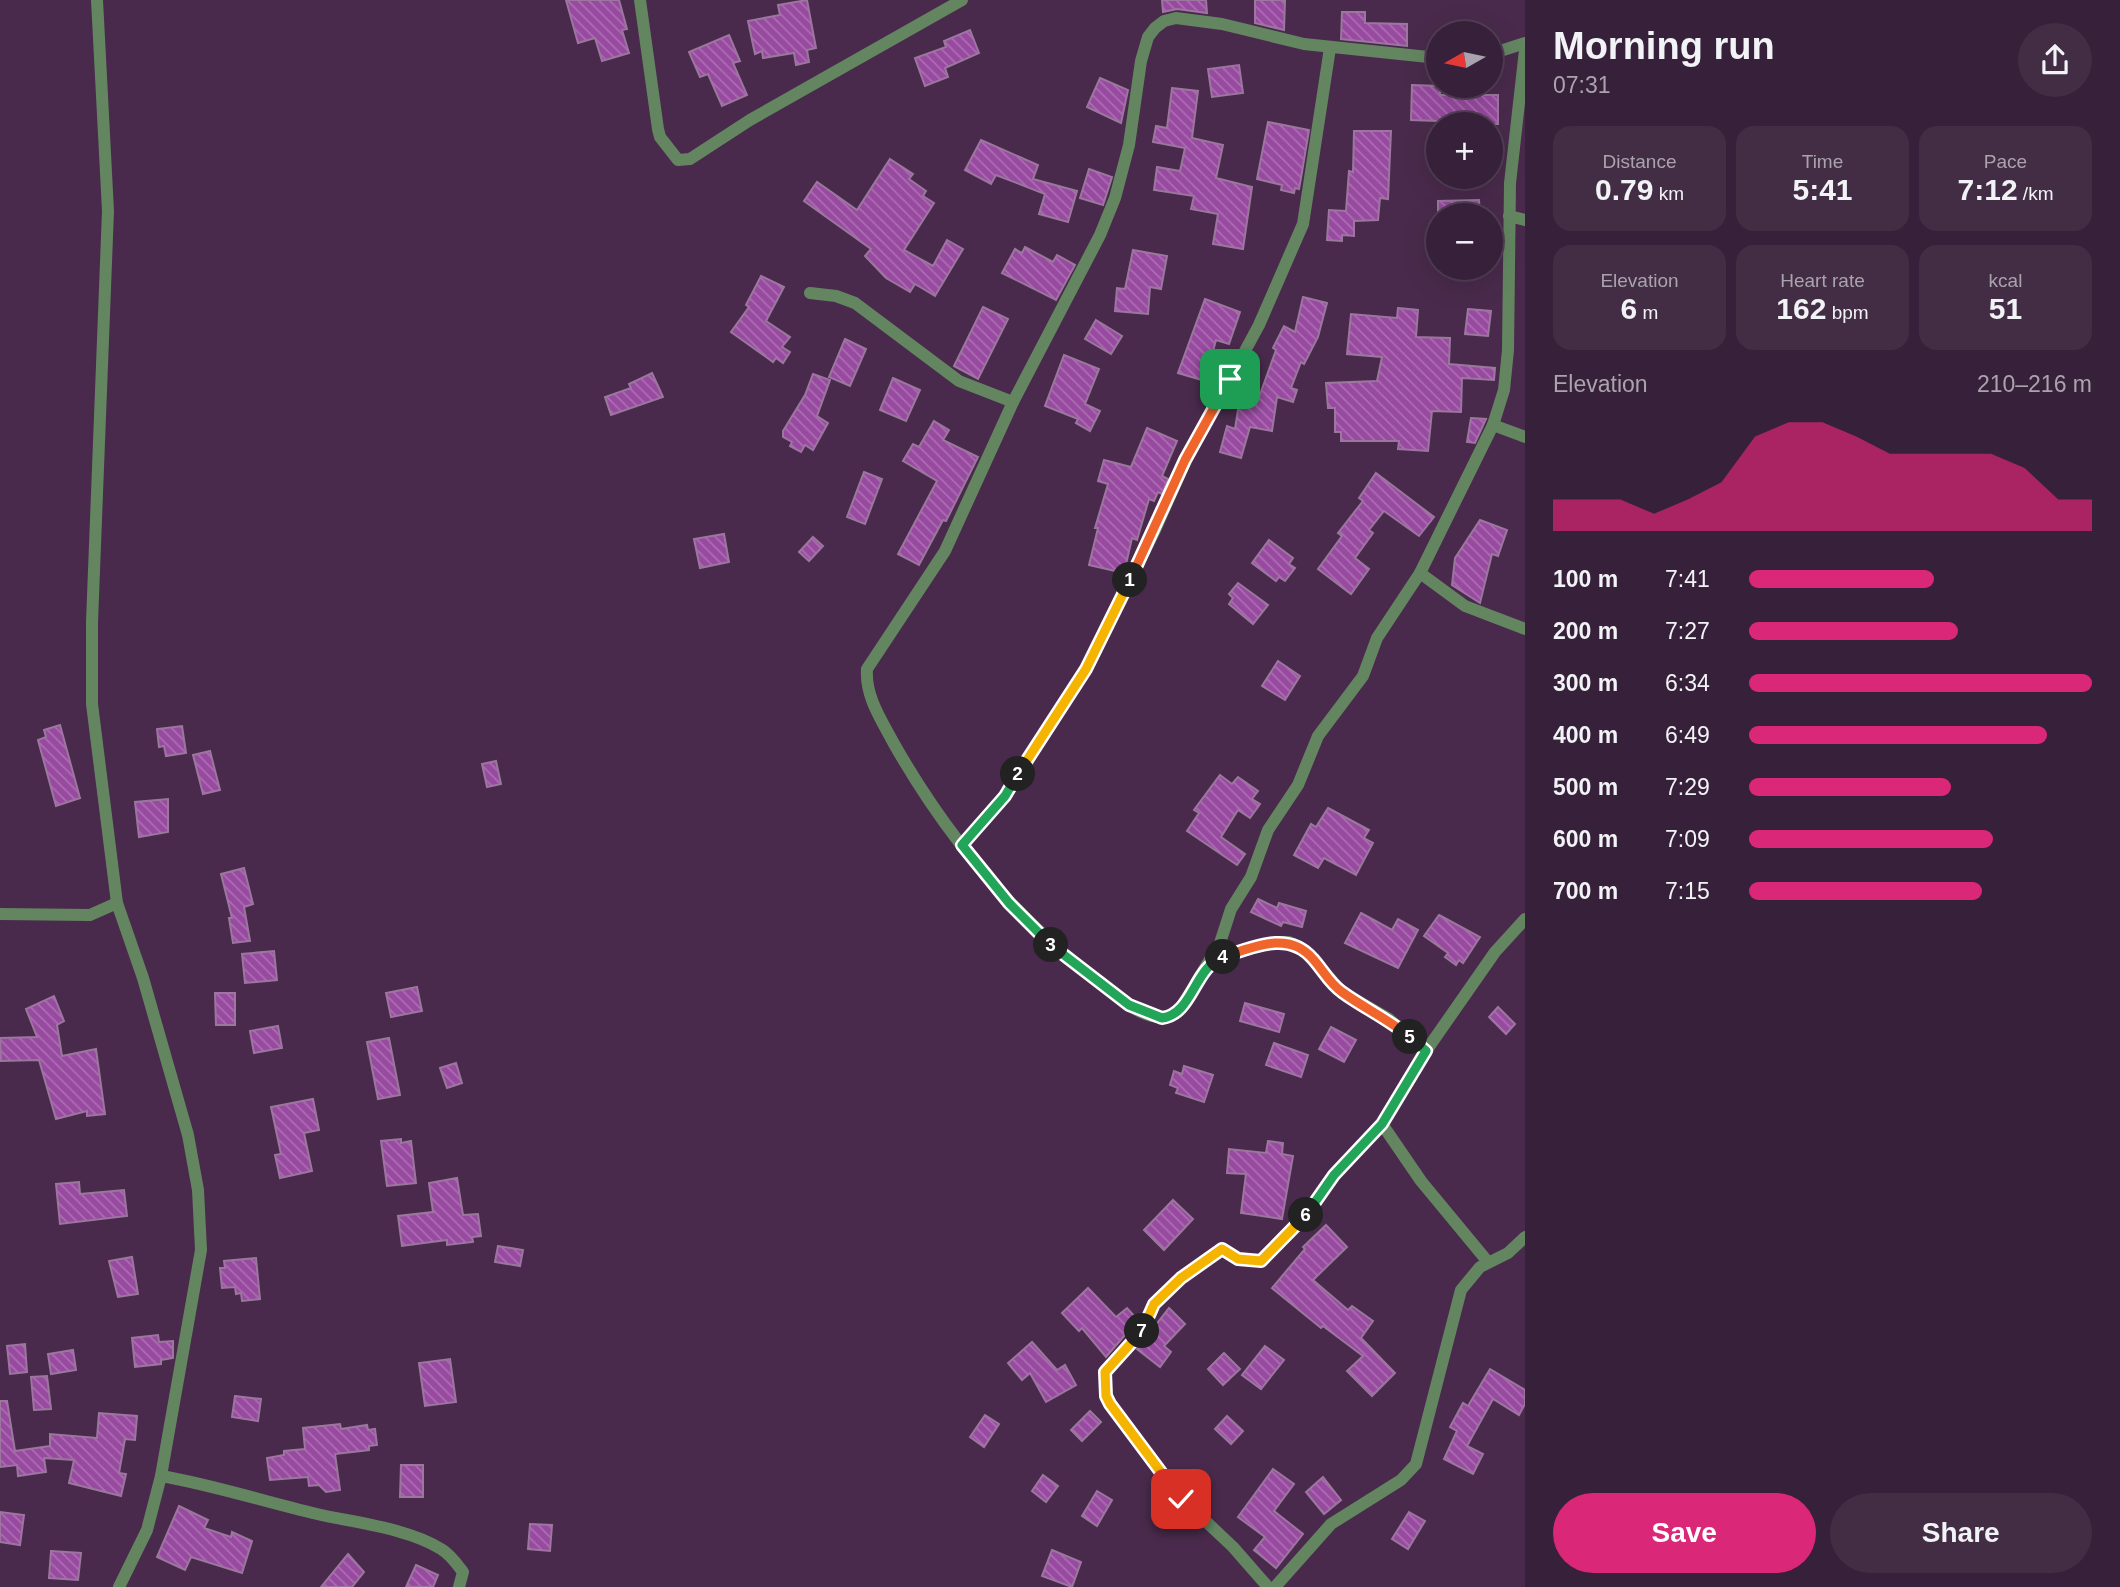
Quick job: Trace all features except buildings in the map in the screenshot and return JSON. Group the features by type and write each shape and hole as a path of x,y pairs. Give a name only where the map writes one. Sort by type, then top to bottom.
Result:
{"street":[{"path":"97,0 107,223 92,622 92,704 117,903 143,978 188,1135 201,1223 201,1250 161,1476 147,1530 119,1587"},
{"path":"640,0 658,129 660,137 678,160 691,159 750,120 962,0"},
{"path":"1426,57 1330,48 1222,24 1176,18 1164,21 1155,28 1148,37 1141,61 1129,145 1115,198 1100,235 1013,402 945,551 867,669 868,687 875,710 931,804 1002,895 1051,945 1129,1005 1152,1016 1170,1017 1178,1012 1211,961 1231,909 1251,877 1268,830 1298,785 1318,736 1363,676 1377,638 1420,573 1493,425 1504,390 1508,350 1509,216 1525,50"},
{"path":"1503,50 1525,43"},
{"path":"962,845 1005,796 1086,669 1155,530 1185,460 1259,325 1303,224 1330,48"},
{"path":"1509,216 1525,219"},
{"path":"810,293 836,296 855,303 959,381 1013,402"},
{"path":"1493,425 1525,437"},
{"path":"1420,573 1465,606 1525,629"},
{"path":"0,914 90,915 117,903"},
{"path":"1268,1587 1233,1547 1173,1489 1110,1404 1106,1396 1105,1372 1144,1328 1154,1304 1181,1278 1222,1249 1238,1259 1253,1262 1265,1258 1309,1211 1334,1175 1382,1124 1426,1051 1495,952 1525,919"},
{"path":"1211,961 1269,943 1289,942 1305,950 1342,992 1389,1019 1426,1051"},
{"path":"1382,1124 1422,1181 1488,1262"},
{"path":"1275,1587 1331,1524 1401,1480 1416,1464 1455,1304 1471,1275 1488,1262 1508,1253 1525,1237"},
{"path":"161,1476 208,1484 407,1536 441,1549 455,1561 463,1572 459,1587"}],"route":[{"path":"1181,1499 1110,1404 1106,1396 1105,1372 1144,1328 1154,1304 1181,1278 1222,1249 1238,1259 1253,1262 1265,1258 1309,1211 1334,1175 1382,1124 1401,1088 1426,1051 1389,1019 1342,992 1329,981 1305,950 1289,942 1269,943 1211,961 1178,1012 1170,1017 1152,1016 1129,1005 1051,945 1009,903 962,845 1005,796 1086,669 1155,530 1185,460 1230,379"}]}
